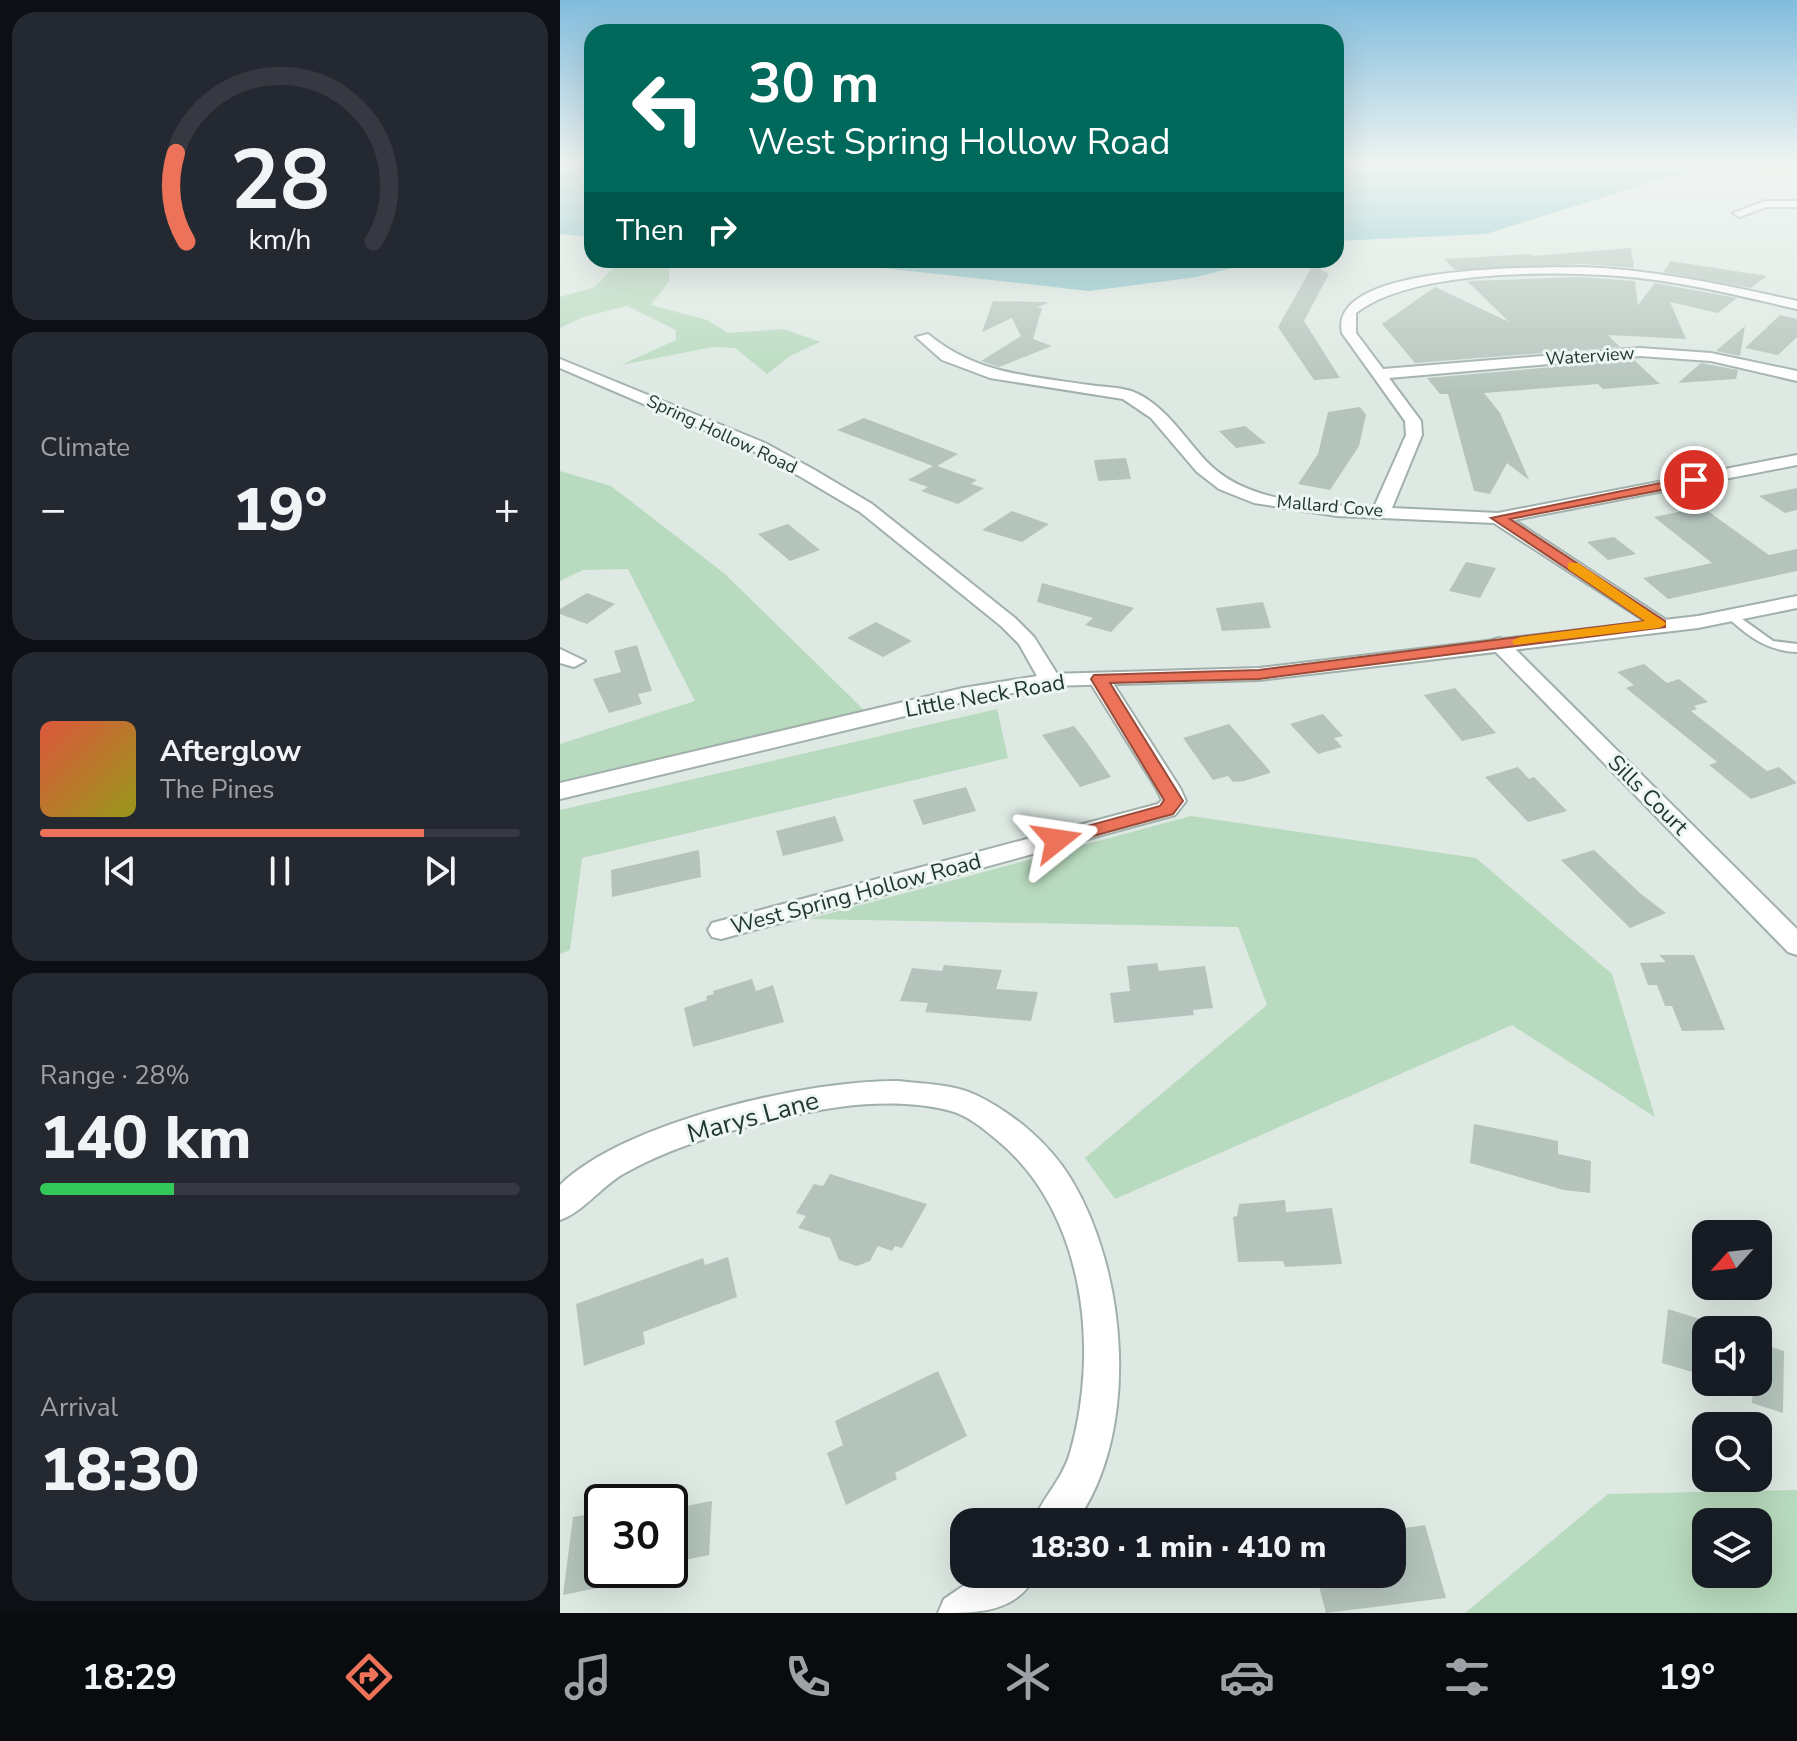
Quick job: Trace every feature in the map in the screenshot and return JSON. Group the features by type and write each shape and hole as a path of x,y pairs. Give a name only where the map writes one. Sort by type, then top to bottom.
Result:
{"street":[{"path":"1381,512 1414,435 1413,421 1349,333 1346,320 1363,299 1380,290 1415,282 1559,270 1603,271 1683,281 1797,305"},
{"name":"Mallard Cove","path":"923,337 947,357 995,375 1127,395 1157,415 1203,468 1225,485 1260,499 1337,511 1498,518 1797,460"},
{"name":"Waterview","path":"1381,374 1640,352 1711,357 1797,376"},
{"name":"Spring Hollow Road","path":"560,363 759,447 866,508 1008,622 1027,641 1050,680"},
{"path":"1498,518 1659,624"},
{"name":"Little Neck Road","path":"560,791 720,756 963,695 1050,680 1259,674 1659,624 1698,622 1797,602"},
{"name":"Sills Court","path":"1499,644 1797,945"},
{"name":"West Spring Hollow Road","path":"721,930 1166,810 1174,801 1168,788 1099,679"},
{"name":"Marys Lane","path":"560,1206 570,1193 623,1157 806,1098 894,1091 960,1101 1023,1141 1061,1190 1088,1259 1101,1337 1099,1409 1076,1487 1062,1508"},
{"path":"958,1613 995,1588"}],"lane":[{"path":"1731,615 1763,643 1783,649 1797,648"}],"green space":[{"path":"613,268 669,268 669,281 651,305 707,320 728,333 784,329 820,342 790,356 767,374 735,348 713,347 621,365 676,340 676,330 627,306 583,317 560,328 560,297 595,287"},
{"path":"560,471 611,486 725,574 864,710 597,776 560,781 560,744 695,701 628,569 583,570 560,581"},
{"path":"997,709 1008,758 582,858 570,950 560,954 560,810"},
{"path":"1191,816 1476,858 1612,974 1655,1117 1512,1025 1115,1199 1085,1158 1267,1005 1238,927 809,919"},
{"path":"1797,1490 1797,1613 1465,1613 1608,1494"}],"water":[{"path":"883,268 1232,268 1197,277 1089,291"}],"building":[{"path":"1631,248 1634,268 1583,264 1455,270 1444,259 1533,256"},
{"path":"1671,261 1767,276 1751,288 1663,272"},
{"path":"1311,268 1329,274 1304,321 1340,378 1314,380 1278,327"},
{"path":"1579,277 1635,281 1638,305 1655,283 1737,298 1718,313 1670,302 1686,339 1608,335 1620,347 1415,363 1382,324 1435,287 1509,322 1467,281"},
{"path":"993,301 1049,302 1036,308 1042,308 1033,339 1052,346 999,367 981,361 1021,336 1012,318 982,332"},
{"path":"1780,315 1797,319 1797,337 1778,355 1745,348"},
{"path":"1745,326 1740,356 1716,351"},
{"path":"1634,360 1660,384 1603,389 1598,384 1484,393 1500,413 1529,480 1507,463 1490,494 1474,491 1448,394 1440,394 1427,378"},
{"path":"1701,363 1738,370 1736,379 1678,383"},
{"path":"1360,407 1366,415 1359,446 1330,490 1298,484 1318,454 1328,412"},
{"path":"864,418 958,454 937,466 977,480 971,484 984,488 958,504 921,491 928,487 908,480 933,466 837,430"},
{"path":"1245,426 1266,443 1236,448 1219,431"},
{"path":"1126,458 1131,479 1098,481 1094,460"},
{"path":"1797,488 1797,510 1785,513 1759,496"},
{"path":"1702,507 1769,555 1797,549 1797,571 1668,599 1643,578 1712,563 1654,517"},
{"path":"1012,511 1049,524 1022,542 982,530"},
{"path":"788,524 820,550 790,561 758,534"},
{"path":"1614,537 1636,554 1608,560 1587,542"},
{"path":"1466,562 1496,568 1480,598 1449,591"},
{"path":"1042,583 1134,608 1111,632 1085,625 1093,618 1037,602"},
{"path":"587,593 615,604 587,624 560,614 560,609"},
{"path":"1263,602 1271,628 1222,631 1216,608"},
{"path":"876,622 912,641 883,657 847,638"},
{"path":"637,645 652,691 638,694 642,704 609,713 593,679 621,672 614,651"},
{"path":"1644,664 1667,683 1679,679 1708,702 1694,706 1697,709 1691,711 1767,771 1779,767 1797,783 1751,799 1709,765 1717,762 1626,688 1634,685 1617,672"},
{"path":"1455,688 1496,733 1462,741 1424,695"},
{"path":"1323,714 1343,736 1334,738 1342,747 1318,754 1290,724"},
{"path":"1229,724 1270,773 1244,781 1233,782 1228,776 1213,780 1183,738"},
{"path":"1074,726 1111,777 1080,787 1042,735"},
{"path":"1518,767 1529,779 1534,777 1567,811 1528,822 1485,777"},
{"path":"966,787 976,811 923,825 913,800"},
{"path":"835,816 844,841 783,856 776,831"},
{"path":"699,850 701,877 612,897 611,870"},
{"path":"1594,850 1666,913 1630,928 1561,860"},
{"path":"1659,955 1694,955 1725,1030 1682,1031 1672,1006 1665,1006 1657,985 1648,985 1640,963 1666,962"},
{"path":"1157,963 1159,971 1205,966 1213,1008 1193,1010 1194,1015 1114,1023 1110,993 1130,991 1127,966"},
{"path":"944,965 1002,970 996,989 1038,992 1031,1021 925,1012 928,1003 900,1001 912,968 942,971"},
{"path":"752,979 756,991 773,985 784,1022 693,1047 684,1008 707,1000 706,996 714,994 713,991"},
{"path":"1474,1124 1558,1141 1558,1154 1591,1161 1590,1193 1564,1190 1470,1163"},
{"path":"830,1174 927,1204 902,1248 895,1246 892,1251 878,1246 870,1261 857,1266 839,1260 830,1238 798,1228 806,1216 796,1213 814,1184 823,1186"},
{"path":"1285,1200 1286,1212 1332,1208 1342,1264 1285,1267 1283,1261 1238,1262 1233,1217 1237,1216 1239,1204"},
{"path":"728,1257 737,1297 643,1332 645,1344 584,1366 576,1304 703,1258 705,1265"},
{"path":"1668,1309 1692,1317 1692,1372 1662,1363"},
{"path":"1772,1347 1784,1351 1783,1413 1752,1403 1752,1396 1772,1396"},
{"path":"938,1371 967,1436 895,1473 897,1479 846,1505 827,1453 843,1445 835,1421"},
{"path":"712,1501 709,1555 688,1559 688,1506"},
{"path":"584,1515 584,1588 597,1588 563,1595 573,1517"},
{"path":"1425,1525 1446,1598 1326,1613 1320,1588 1406,1588 1406,1528"}],"slow traffic":[{"path":"1520,641 1659,624 1573,566"}],"route":[{"path":"1057,840 1166,810 1174,801 1099,679 1259,674 1659,624 1498,518 1694,480"}]}
